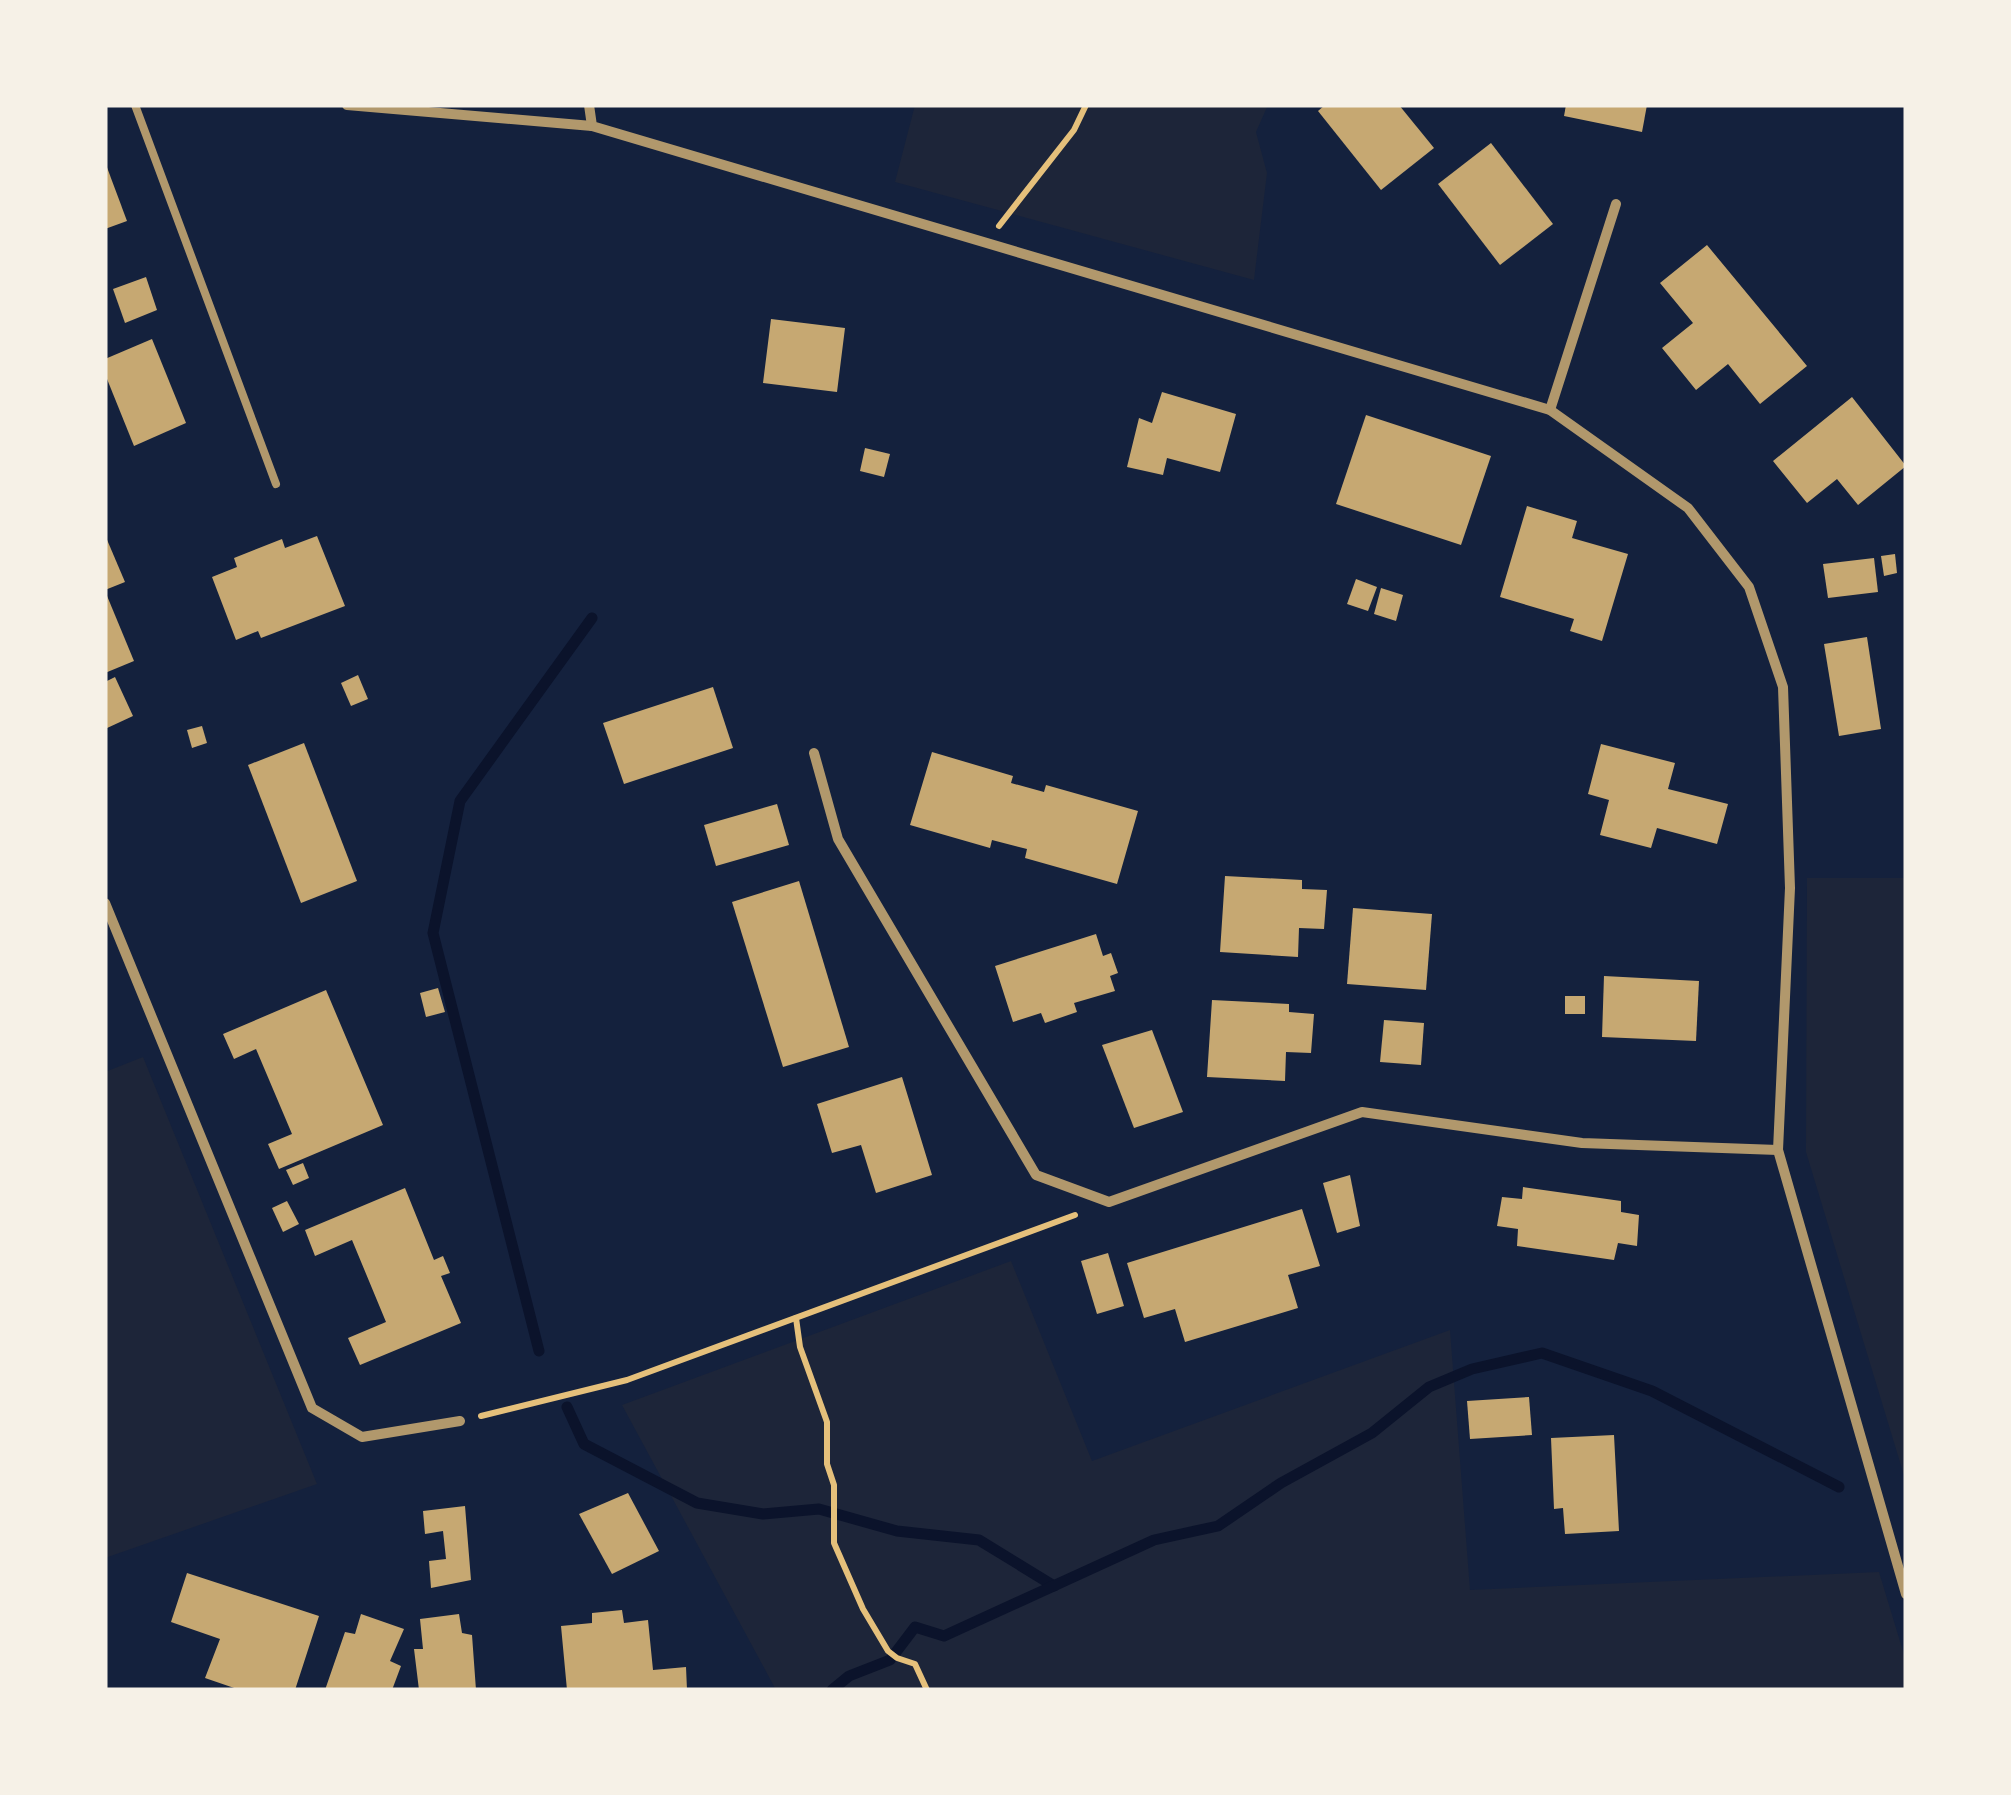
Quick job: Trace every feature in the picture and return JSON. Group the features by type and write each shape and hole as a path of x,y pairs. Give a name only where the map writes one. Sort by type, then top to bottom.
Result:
{"street":[{"path":"347,105 592,126 1550,410 1688,508 1749,586 1782,687 1790,888 1778,1150 1906,1594"},
{"path":"589,105 592,126"},
{"path":"1550,410 1616,204"},
{"path":"814,752 838,839 1036,1175 1109,1202 1362,1112 1582,1142 1778,1150"},
{"path":"105,903 312,1408 362,1438 460,1421"}],"lane":[{"path":"134,105 276,484"}],"path":[{"path":"986,242 1074,130 1086,105"},
{"path":"460,1421 627,1380 1109,1202"},
{"path":"796,1318 800,1347 826,1422 827,1464 834,1484 834,1542 863,1609 888,1651 915,1664 927,1690"}],"shaded area":[{"path":"915,105 1268,105 1256,132 1267,173 1254,280 895,182"},
{"path":"1807,878 1906,878 1906,1482 1806,1152"},
{"path":"143,1057 317,1484 105,1558 105,1072"},
{"path":"1011,1261 1092,1461 1450,1330 1470,1590 1879,1572 1906,1661 1906,1690 776,1690 622,1405"}],"building":[{"path":"1325,105 1399,105 1434,148 1381,190 1318,111"},
{"path":"1566,105 1647,105 1642,132 1564,116"},
{"path":"1491,143 1553,224 1500,265 1438,184"},
{"path":"105,162 127,221 105,229"},
{"path":"1707,245 1807,366 1760,404 1728,364 1696,390 1662,348 1693,323 1660,283"},
{"path":"146,277 157,310 125,323 113,289"},
{"path":"771,319 845,328 837,392 763,383"},
{"path":"152,339 186,423 134,446 105,374 105,359"},
{"path":"1162,392 1236,414 1220,472 1167,458 1163,475 1127,467 1139,418 1152,423"},
{"path":"1852,397 1906,466 1858,505 1837,479 1807,503 1773,461"},
{"path":"1366,415 1491,456 1461,545 1336,504"},
{"path":"865,448 890,454 884,477 860,471"},
{"path":"1527,506 1577,521 1572,538 1628,554 1602,641 1570,631 1574,619 1500,597"},
{"path":"105,535 125,582 105,590"},
{"path":"317,536 345,606 261,638 258,631 236,640 212,577 237,567 234,558 282,539 285,548"},
{"path":"1895,554 1897,573 1884,576 1881,556"},
{"path":"1874,558 1878,592 1828,598 1823,564"},
{"path":"1356,579 1377,587 1368,611 1347,604"},
{"path":"1381,588 1403,595 1396,621 1374,614"},
{"path":"105,591 134,661 105,673"},
{"path":"1867,637 1881,729 1839,736 1824,644"},
{"path":"358,675 368,699 351,706 341,683"},
{"path":"115,677 133,716 105,729 105,682"},
{"path":"713,687 733,748 624,784 603,723"},
{"path":"202,726 207,743 192,748 187,730"},
{"path":"304,743 357,881 301,903 248,765"},
{"path":"1601,744 1675,763 1668,789 1728,804 1717,844 1657,828 1651,848 1600,835 1609,800 1588,794"},
{"path":"932,752 1013,776 1011,783 1044,792 1046,785 1138,811 1117,884 1025,858 1027,849 992,840 990,848 910,825"},
{"path":"777,804 789,845 716,866 704,825"},
{"path":"1225,876 1302,880 1302,889 1327,890 1324,929 1299,928 1298,957 1220,952"},
{"path":"799,881 849,1047 783,1067 732,902"},
{"path":"1353,908 1432,914 1426,990 1347,984"},
{"path":"1096,934 1103,956 1111,953 1118,973 1110,976 1115,991 1074,1003 1077,1012 1045,1023 1041,1013 1013,1022 995,966"},
{"path":"1604,976 1699,981 1696,1041 1602,1037"},
{"path":"438,988 445,1012 426,1017 420,993"},
{"path":"326,990 383,1125 279,1169 268,1144 292,1134 256,1049 234,1059 223,1034"},
{"path":"1565,996 1585,996 1585,1014 1565,1014"},
{"path":"1212,1000 1289,1004 1289,1012 1314,1014 1311,1053 1286,1052 1285,1081 1207,1077"},
{"path":"1384,1020 1424,1023 1421,1065 1380,1062"},
{"path":"1152,1030 1183,1112 1134,1128 1102,1045"},
{"path":"902,1077 932,1175 876,1193 861,1145 832,1153 817,1104"},
{"path":"303,1163 309,1178 293,1185 286,1170"},
{"path":"1350,1175 1360,1226 1337,1233 1323,1183"},
{"path":"1523,1187 1621,1201 1621,1212 1639,1215 1637,1246 1618,1243 1614,1260 1517,1246 1518,1229 1497,1226 1502,1197 1522,1199"},
{"path":"405,1188 434,1260 443,1256 450,1273 441,1276 461,1323 360,1365 348,1338 386,1322 352,1240 315,1256 305,1230"},
{"path":"287,1201 299,1224 283,1232 272,1208"},
{"path":"1302,1209 1320,1266 1288,1275 1298,1308 1185,1342 1175,1309 1144,1318 1127,1263"},
{"path":"1108,1253 1124,1306 1097,1314 1081,1261"},
{"path":"1529,1397 1532,1435 1470,1439 1467,1401"},
{"path":"1614,1435 1619,1531 1565,1534 1563,1508 1554,1509 1551,1438"},
{"path":"628,1493 659,1551 612,1574 579,1514"},
{"path":"465,1506 471,1580 431,1588 429,1561 446,1559 443,1531 425,1534 423,1511"},
{"path":"187,1573 319,1616 295,1690 240,1690 205,1678 220,1639 171,1622"},
{"path":"622,1610 624,1623 648,1620 653,1670 686,1667 687,1690 567,1690 561,1626 592,1623 592,1613"},
{"path":"361,1614 404,1629 390,1661 401,1666 392,1690 325,1690 345,1632 355,1634"},
{"path":"459,1614 462,1633 472,1635 476,1690 419,1690 414,1649 423,1649 420,1619"}],"waterway":[{"path":"539,1351 433,933 460,801 592,618"},
{"path":"832,1690 849,1676 890,1660 915,1627 944,1636 1154,1540 1218,1526 1281,1483 1372,1433 1429,1387 1472,1369 1542,1353 1652,1391 1839,1487"},
{"path":"567,1407 584,1444 697,1503 763,1514 819,1509 897,1531 979,1540 1054,1586"}]}
